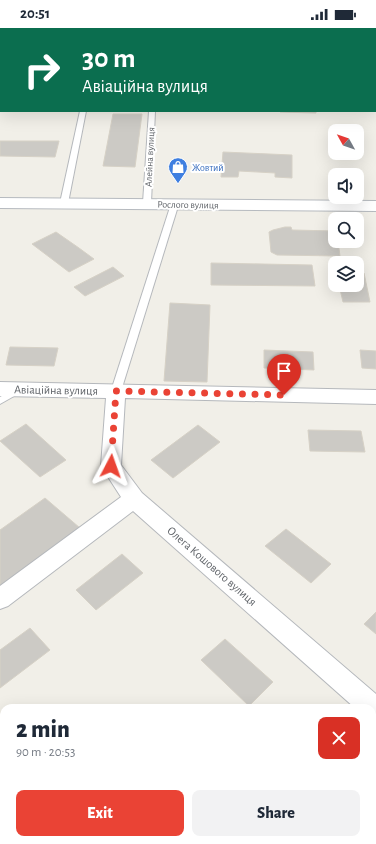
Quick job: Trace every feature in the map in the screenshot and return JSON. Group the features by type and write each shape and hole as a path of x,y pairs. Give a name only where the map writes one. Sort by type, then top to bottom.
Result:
{"street":[{"name":"Рослого вулиця","path":"0,203 175,203 376,206"},
{"name":"Авіаційна вулиця","path":"0,389 376,397"},
{"name":"Олега Кошового вулиця","path":"116,391 111,466 134,499 369,704"},
{"path":"0,599 134,499"}],"lane":[{"path":"64,203 83,112"},
{"name":"Алейна вулиця","path":"147,203 152,112"},
{"path":"116,391 175,203"},
{"path":"0,401 20,389"}],"building":[{"path":"280,112 316,112 316,113"},
{"path":"113,114 142,114 135,167 103,166"},
{"path":"0,141 59,141 55,157 0,156"},
{"path":"223,152 292,155 292,178 275,177 275,173 239,171 238,177 221,177"},
{"path":"291,227 292,230 328,231 328,248 339,248 340,256 277,255 271,252 269,232"},
{"path":"56,232 94,259 69,272 32,244"},
{"path":"211,263 312,265 315,286 211,285"},
{"path":"113,267 124,276 85,296 74,287"},
{"path":"364,273 370,302 343,302 341,292 364,292"},
{"path":"170,303 210,305 207,382 164,381"},
{"path":"10,347 58,348 54,366 6,365"},
{"path":"264,350 313,352 314,370 264,368"},
{"path":"360,350 376,351 376,369 362,368"},
{"path":"26,424 66,460 40,477 0,441"},
{"path":"198,425 220,442 173,478 151,460"},
{"path":"308,430 361,431 365,452 310,451"},
{"path":"45,498 80,528 0,588 0,530"},
{"path":"286,529 331,564 311,583 265,546"},
{"path":"122,554 143,573 96,610 76,590"},
{"path":"376,612 376,634 364,624"},
{"path":"30,628 50,650 0,688 0,650"},
{"path":"225,639 273,682 251,704 247,704 201,660"}],"place":[{"name":"Жовтий","path":"178,184"}],"route":[{"path":"111,466 116,391 284,395"}]}
